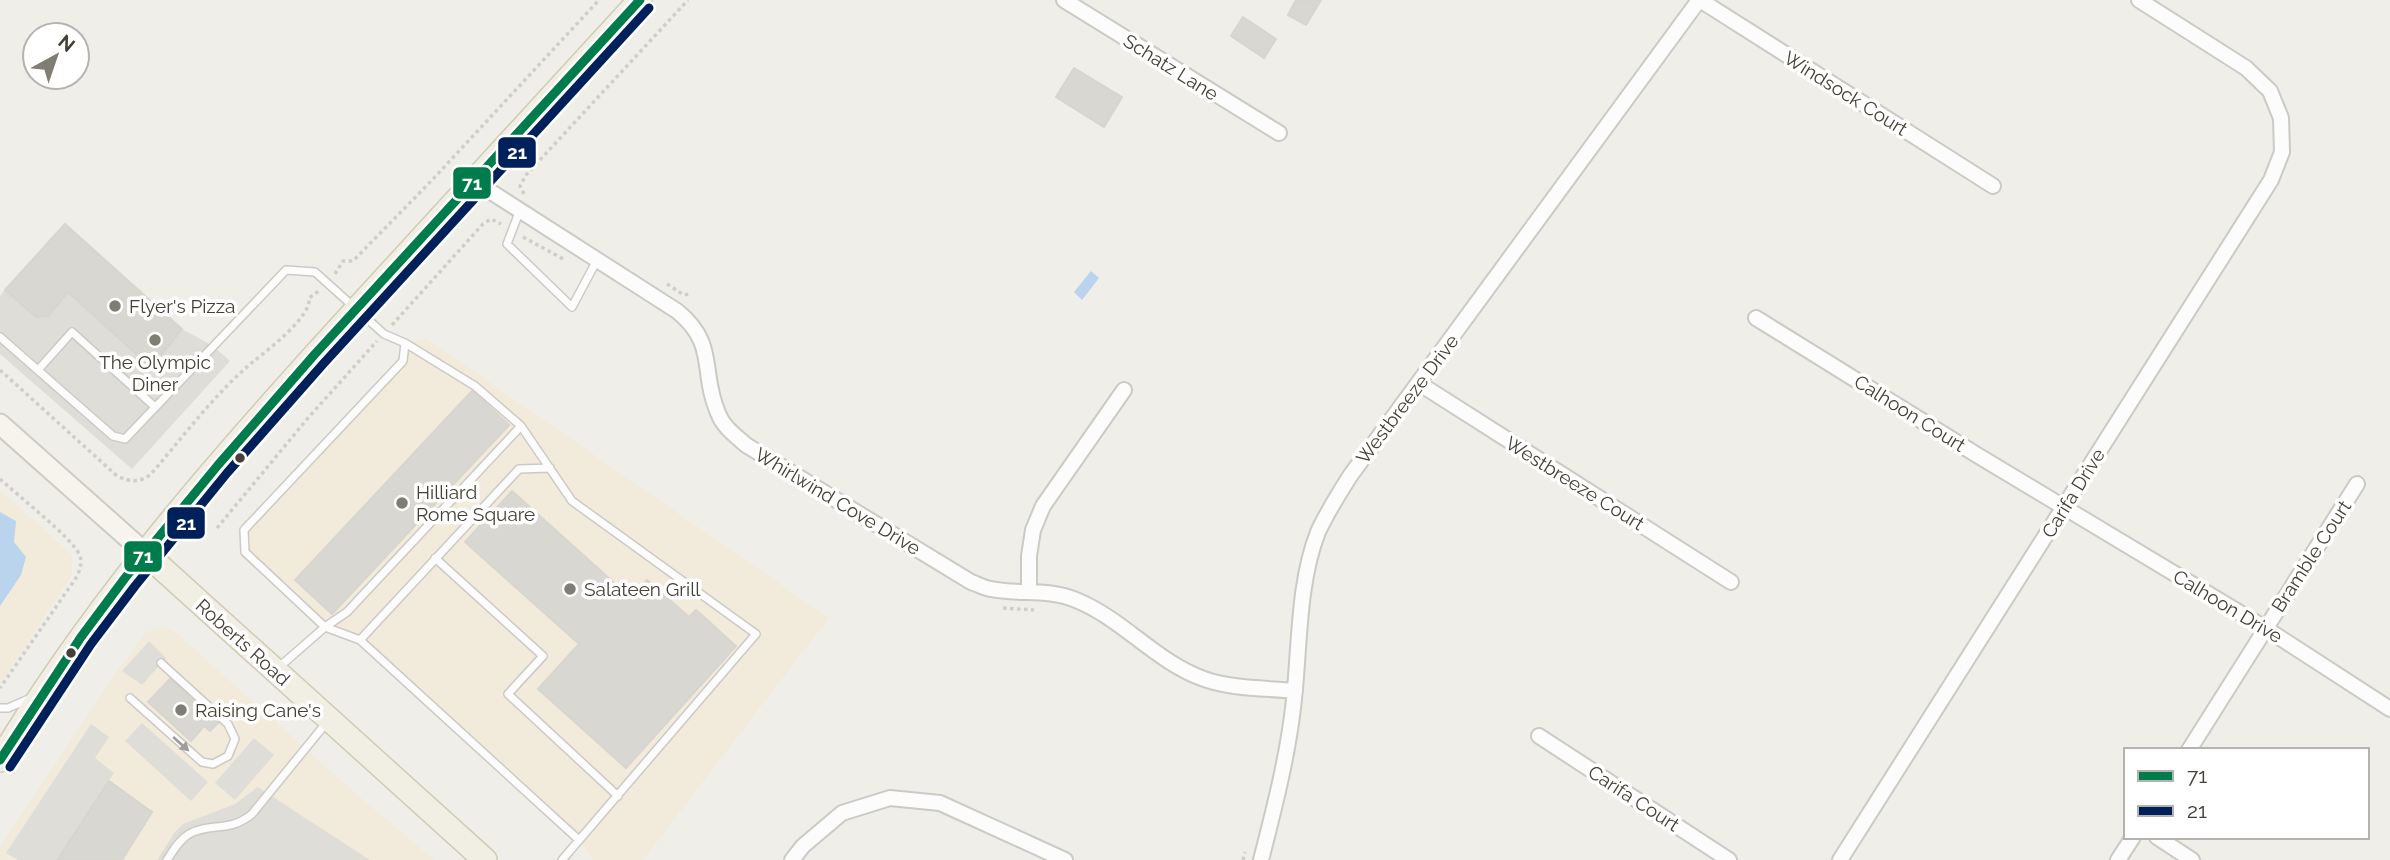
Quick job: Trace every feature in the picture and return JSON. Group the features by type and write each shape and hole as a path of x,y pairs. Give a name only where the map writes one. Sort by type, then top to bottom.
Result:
{"main road":[{"path":"0,760 41,693 144,552 276,396 640,0"},
{"name":"Roberts Road","path":"0,424 485,860"}],"street":[{"name":"Schatz Lane","path":"1064,0 1279,133"},
{"name":"Windsock Court","path":"1699,0 1993,186"},
{"name":"Westbreeze Drive","path":"1261,860 1285,764 1306,578 1318,532 1350,476 1699,0"},
{"name":"Carifa Drive","path":"1840,860 2271,180 2282,152 2281,118 2270,91 2246,68 2139,0"},
{"name":"Whirlwind Cove Drive","path":"474,181 691,322 707,355 707,373 718,414 730,432 746,445 971,582 991,589 1053,593 1074,599 1095,609 1180,668 1205,679 1230,685 1295,691"},
{"name":"Calhoon Court","path":"1756,318 2064,508"},
{"name":"Westbreeze Court","path":"1420,384 1731,582"},
{"path":"1029,591 1029,556 1033,530 1043,506 1124,390"},
{"name":"Bramble Court","path":"2190,748 2357,484"},
{"name":"Calhoon Drive","path":"2064,508 2265,628 2390,709"},
{"name":"Carifa Court","path":"1539,736 1729,860"},
{"path":"792,860 803,846 842,813 890,798 940,803 1065,860"},
{"path":"2118,860 2132,839"},
{"path":"2160,839 2192,860"}],"lane":[{"path":"520,210 507,244 572,307 597,259"},
{"path":"0,337 113,436 125,439 286,270 315,272 384,334 405,343 475,386 521,426 572,501 756,634 562,860"},
{"path":"38,370 72,332 155,407"},
{"path":"405,343 403,361 244,530 246,552 325,626 360,640 579,840"},
{"path":"275,671 325,626 347,612 521,426"},
{"path":"360,640 519,469 550,468"},
{"path":"435,558 543,656 508,694 618,796"},
{"path":"130,698 202,762 213,764 228,756 234,744 231,729 161,663"},
{"path":"0,708 8,708 41,693"},
{"path":"167,860 188,835 201,830 230,827 252,814 330,719"}],"path":[{"path":"0,370 117,476 136,482 145,480 236,376 274,345 308,309 309,298 327,282 343,261 353,261 434,178 598,0"},
{"path":"526,195 520,186 522,180 688,0"},
{"path":"216,528 308,418 483,224 491,219 589,274"},
{"path":"662,280 684,295 689,294"},
{"path":"0,479 64,537 78,552 82,563 78,575 0,688"},
{"path":"999,607 1037,610"},
{"path":"1243,860 1246,847"}],"shaded area":[{"path":"5,290 36,317 48,316 68,292 145,362 157,360 182,329 213,346 230,361 132,469 0,354 0,296"},
{"path":"427,339 829,618 643,860 593,860 579,840 360,640 325,627 245,552 244,530 403,362 405,343"},
{"path":"0,490 72,555 72,575 0,685"},
{"path":"165,627 174,631 434,860 0,860 0,847 119,669 145,633"},
{"path":"149,641 166,658 142,685 122,671"},
{"path":"142,723 208,782 191,801 125,741"},
{"path":"91,724 109,737 95,758 114,773 57,860 18,860 6,853"},
{"path":"254,738 274,755 235,800 215,783"},
{"path":"258,787 370,860 157,860 183,824 235,804"}],"water":[{"path":"1091,271 1099,278 1082,300 1074,292"},
{"path":"0,512 16,521 14,542 26,557 21,575 0,606"}],"building":[{"path":"1296,0 1321,0 1306,25 1288,15"},
{"path":"1243,17 1276,39 1264,58 1231,36"},
{"path":"1074,68 1122,97 1104,127 1056,97"},
{"path":"65,224 182,329 157,360 145,362 68,292 48,316 36,317 5,290"},
{"name":"Hilliard Rome Square","path":"472,391 509,425 332,614 295,580"},
{"path":"512,491 631,598 647,580 689,617 696,610 736,646 626,768 538,689 579,644 465,542"},
{"name":"Raising Cane's","path":"170,679 218,723 210,731 204,726 191,741 148,702"},
{"path":"109,781 152,812 122,860 57,860"}],"transit line":[{"name":"71","path":"0,760 81,637 125,578 218,465 315,354 640,0"},
{"name":"21","path":"10,767 91,644 227,473 649,8"}],"place":[{"name":"Flyer's Pizza","path":"115,306"},
{"name":"The Olympic Diner","path":"155,340"},
{"name":"Hilliard Rome Square","path":"402,503"},
{"name":"Salateen Grill","path":"570,589"},
{"name":"Raising Cane's","path":"181,710"}]}
